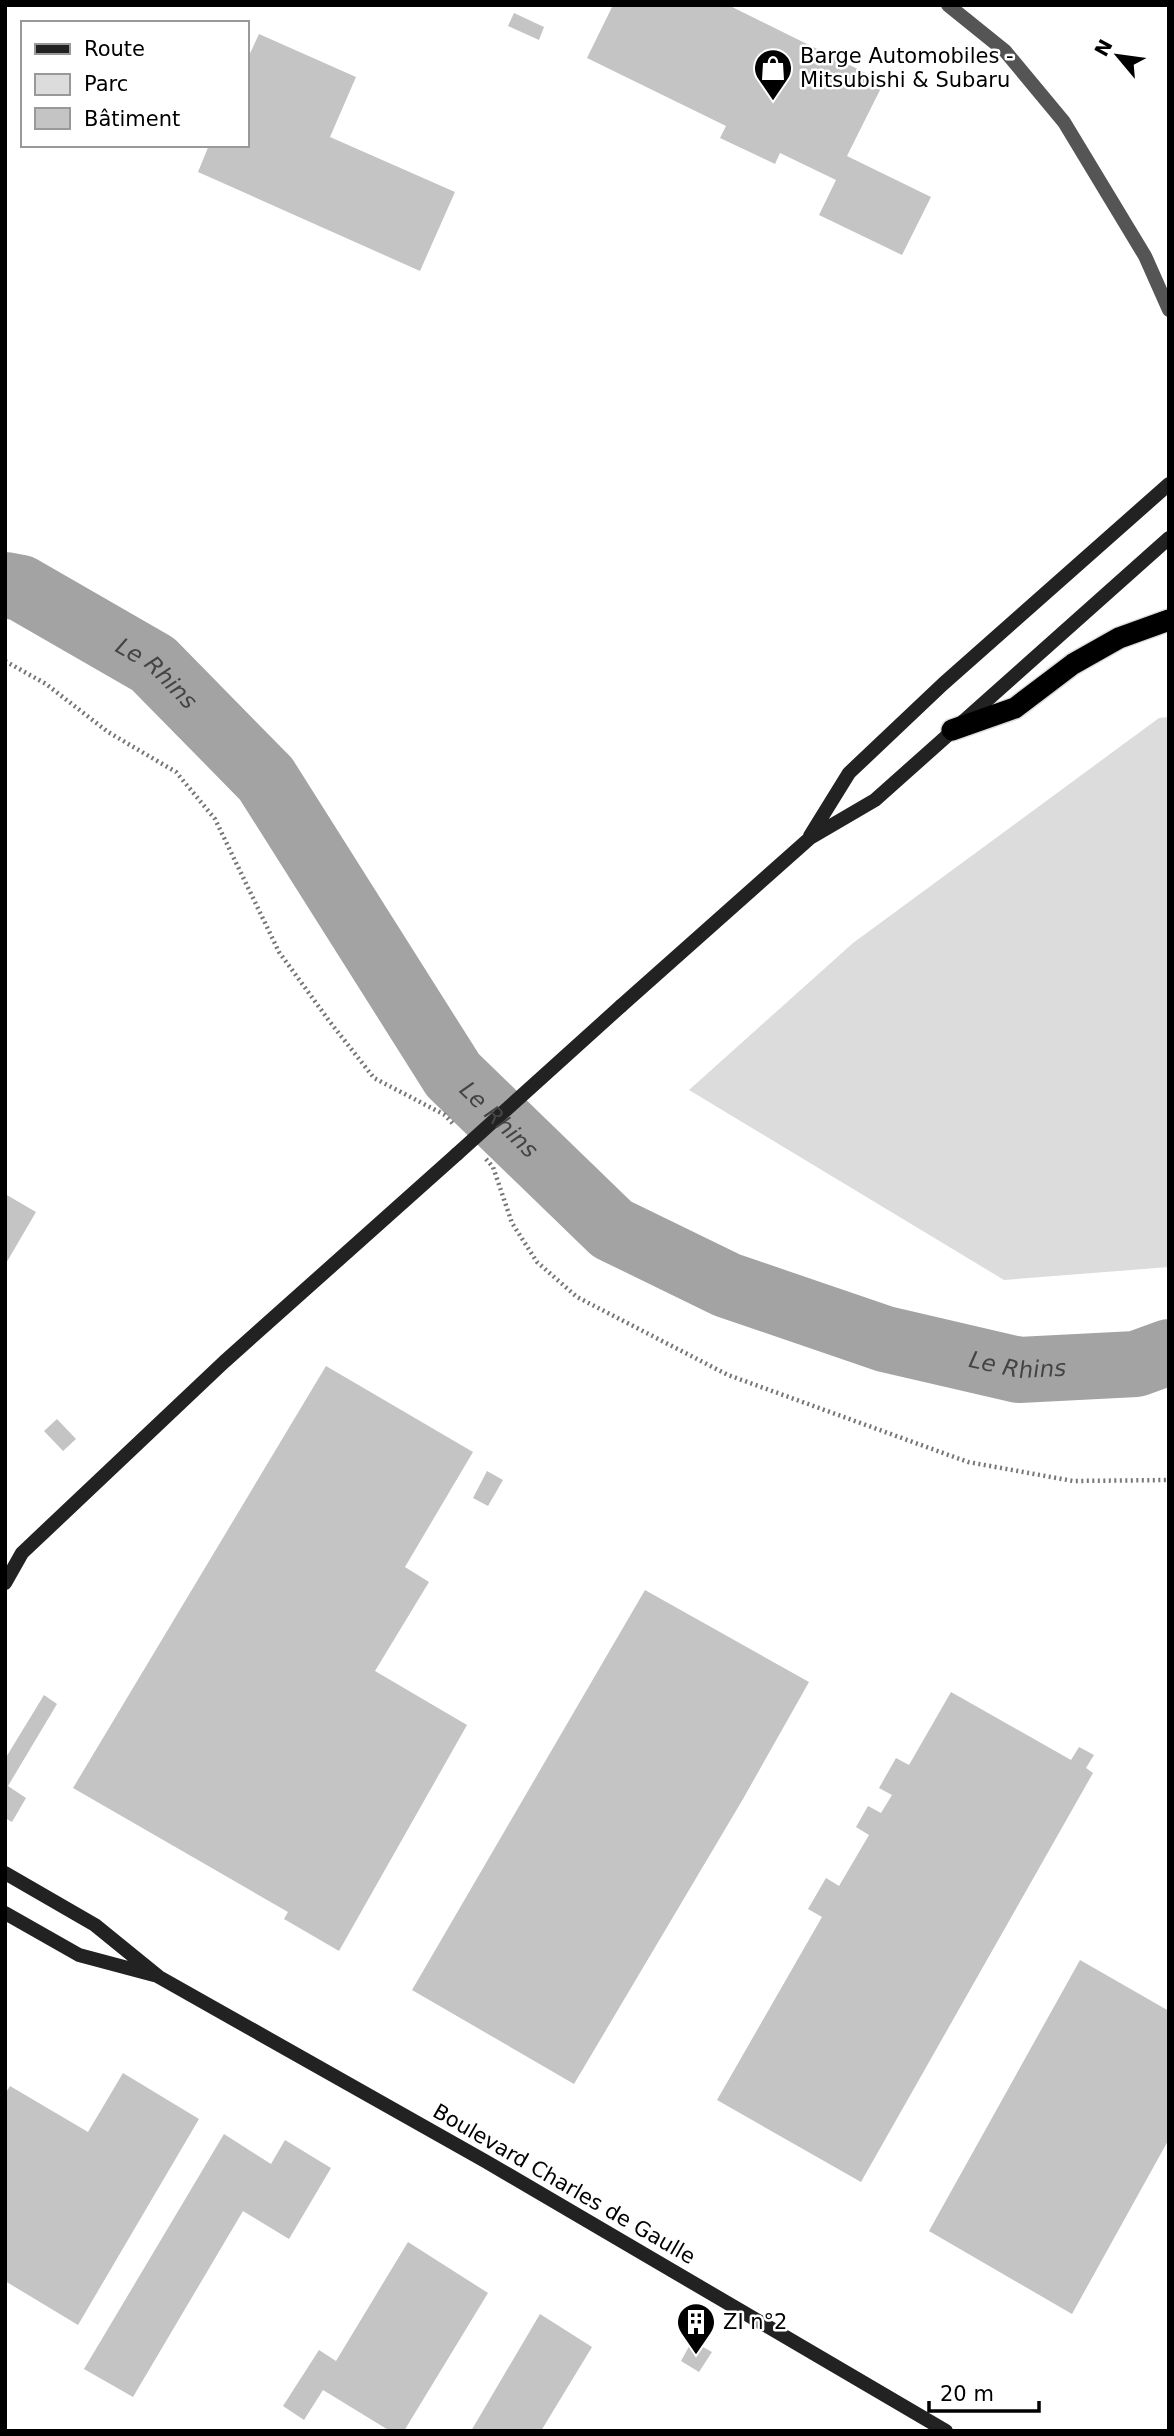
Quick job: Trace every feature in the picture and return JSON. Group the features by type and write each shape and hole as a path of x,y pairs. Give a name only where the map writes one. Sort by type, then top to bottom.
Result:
{"highway":[{"path":"952,730 1015,708 1073,664 1119,638 1169,620"}],"street":[{"path":"948,5 1005,51 1064,122 1145,256 1169,308"},
{"path":"810,838 849,773 943,684 1169,484"},
{"path":"5,1583 22,1553 224,1362 810,838 875,800 1169,538"},
{"path":"5,1559 22,1553"},
{"name":"Boulevard Charles de Gaulle","path":"5,1873 95,1925 159,1977 485,2161 946,2431"},
{"name":"Boulevard Charles de Gaulle","path":"5,1913 79,1955 159,1977"}],"path":[{"path":"5,661 46,684 108,732 176,772 215,819 279,952 374,1078 445,1115 461,1132"},
{"path":"485,1158 493,1167 512,1223 537,1262 576,1297 728,1375 968,1462 1073,1481 1169,1480"}],"green space":[{"path":"1169,717 1169,1267 1004,1280 689,1090 853,943 1159,718"}],"building":[{"path":"613,5 728,5 884,82 847,156 931,197 902,255 819,215 836,180 780,153 775,164 720,138 726,126 587,58"},
{"path":"514,13 544,27 539,40 508,26"},
{"path":"259,34 356,77 330,137 455,192 420,271 198,172 208,147 248,147 248,58"},
{"path":"5,1194 36,1212 5,1265"},
{"path":"326,1366 473,1452 405,1567 429,1582 375,1671 467,1725 339,1951 284,1919 288,1912 73,1788"},
{"path":"57,1419 76,1439 63,1451 44,1431"},
{"path":"487,1471 503,1480 488,1506 473,1498"},
{"path":"645,1590 809,1682 574,2084 412,1990"},
{"path":"951,1692 1071,1760 1079,1747 1094,1755 1086,1768 1093,1773 861,2182 717,2100 822,1917 808,1909 826,1878 839,1886 869,1835 856,1827 868,1806 881,1813 892,1795 879,1788 896,1758 909,1765"},
{"path":"44,1695 57,1704 8,1786 26,1798 12,1822 5,1818 5,1759"},
{"path":"1080,1960 1169,2011 1169,2139 1072,2314 929,2231"},
{"path":"123,2073 199,2119 78,2325 5,2281 5,2094 10,2086 88,2132"},
{"path":"224,2134 271,2164 285,2140 331,2168 289,2239 243,2211 133,2397 84,2369"},
{"path":"408,2242 488,2293 404,2431 390,2431 323,2390 304,2420 283,2406 319,2350 336,2361"},
{"path":"540,2314 592,2347 541,2431 471,2431"},
{"name":"ZI n°2","path":"692,2341 712,2352 699,2372 681,2361"}],"waterway":[{"name":"Le Rhins","path":"5,585 21,588 153,664 266,779 453,1075 612,1229 727,1285 885,1339 1019,1370 1136,1364 1169,1352"}],"place":[{"name":"Barge Automobiles - Mitsubishi & Subaru","path":"773,102"},
{"name":"ZI n°2","path":"696,2356"}]}
